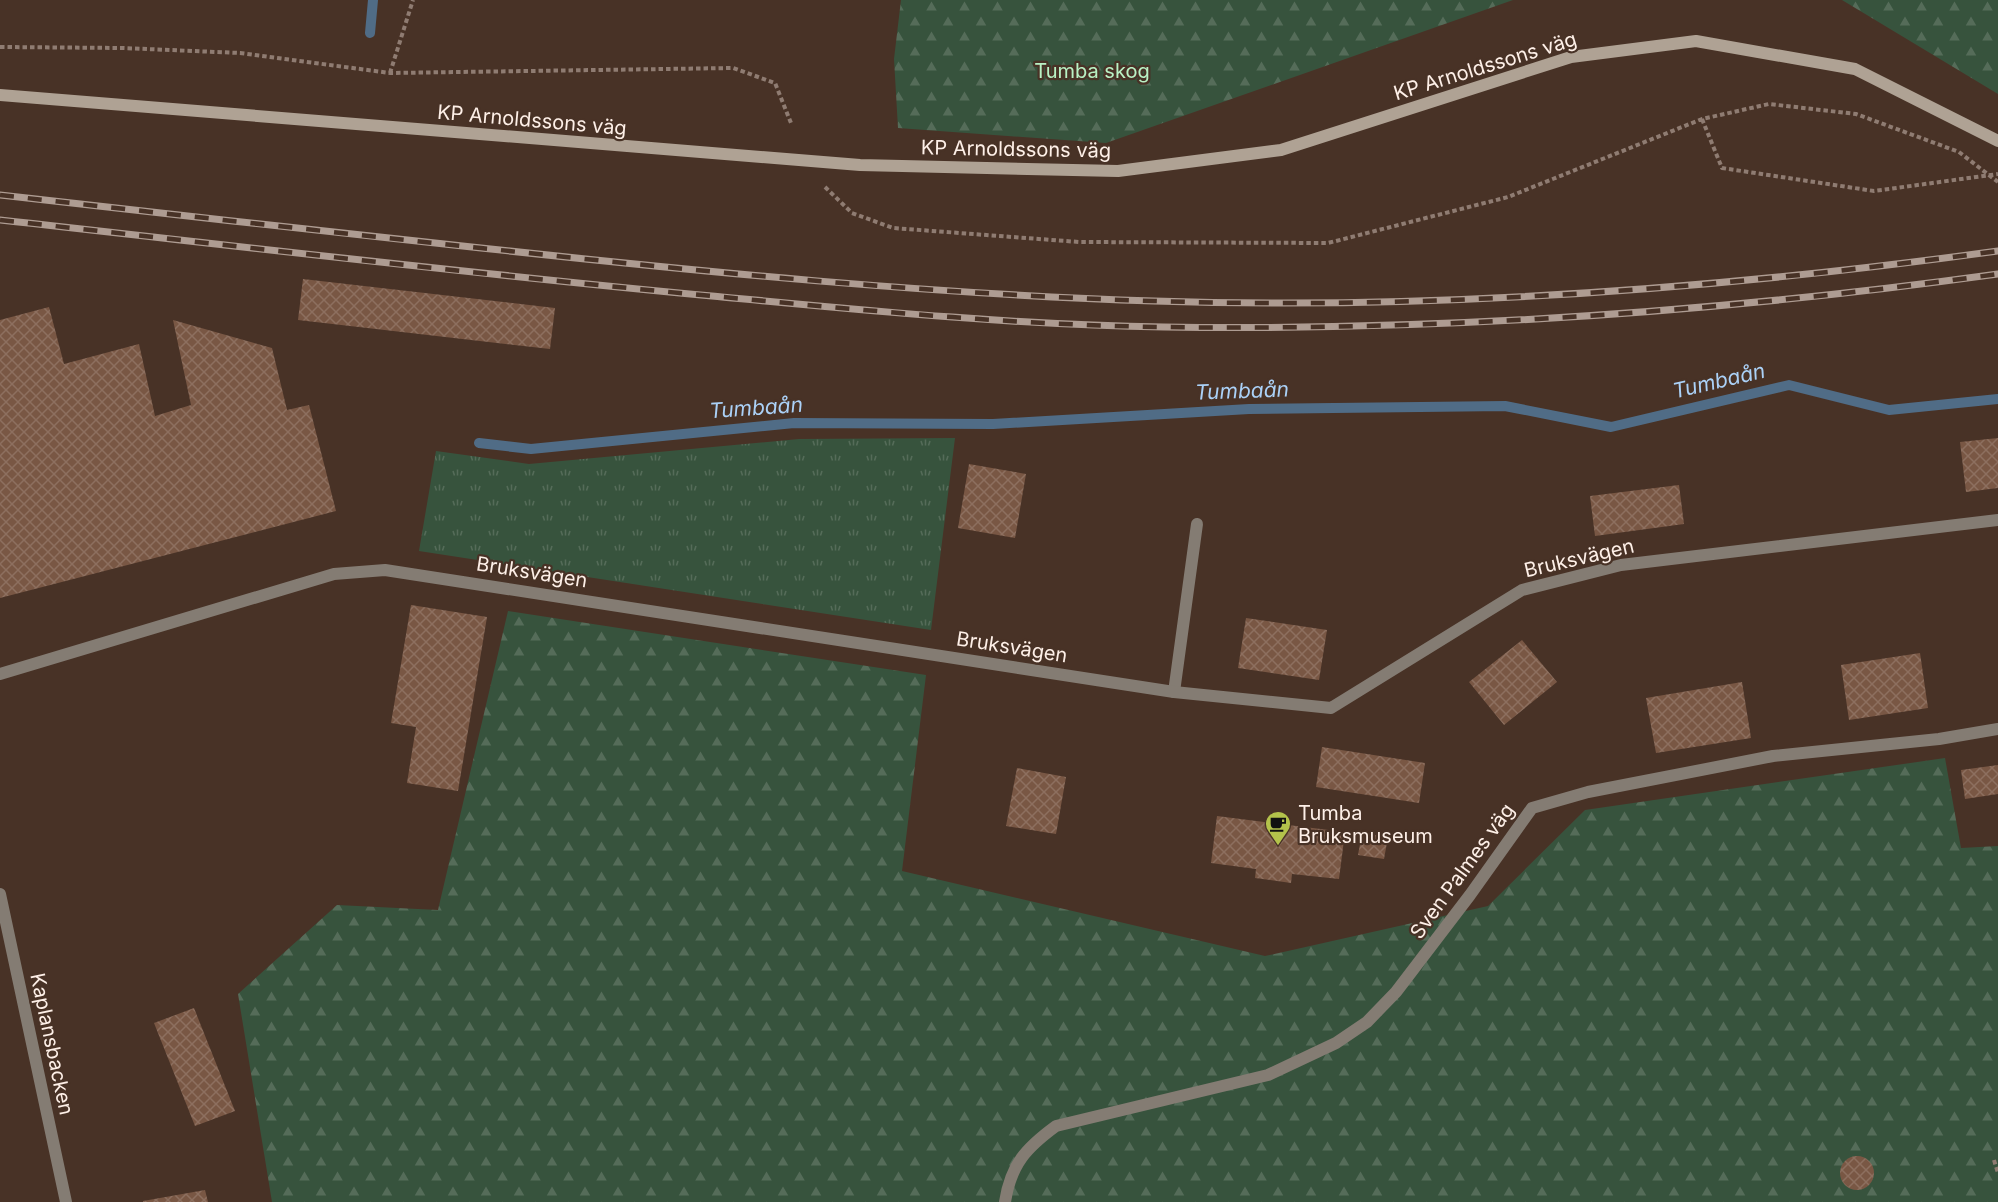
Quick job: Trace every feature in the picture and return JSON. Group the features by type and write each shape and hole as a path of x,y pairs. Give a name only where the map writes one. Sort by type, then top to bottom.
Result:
{"main road":[{"name":"KP Arnoldssons väg","path":"0,95 860,165 1118,171 1281,150 1571,57 1696,41 1855,69 1998,141"}],"street":[{"name":"Bruksvägen","path":"0,674 334,574 385,570 1173,692 1331,708 1522,590 1621,566 1998,520"},
{"path":"1173,692 1197,524"},
{"name":"Sven Palmes väg","path":"1005,1202 1007,1186 1017,1163 1028,1148 1056,1126 1268,1075 1336,1043 1367,1022 1395,993 1470,895 1532,808 1588,792 1773,756 1939,739 1998,729"},
{"name":"Kaplansbacken","path":"0,894 66,1202"}],"path":[{"path":"390,73 414,0"},
{"path":"0,47 123,48 240,53 390,73 733,68 775,83 791,123"},
{"path":"824,186 852,213 893,228 1079,242 1328,243 1508,197 1702,119 1769,104 1857,114 1959,152 1998,182"},
{"path":"1702,119 1722,168 1874,191 1998,174"},
{"path":"1994,1160 1998,1173"}],"green space":[{"name":"Tumba skog","path":"901,0 1513,0 1106,143 898,128 894,59"},
{"path":"1842,0 1998,0 1998,94"},
{"path":"955,438 931,630 419,551 436,451 529,464 799,439"},
{"path":"508,611 926,675 902,871 1265,956 1488,906 1585,810 1945,758 1961,848 1998,846 1998,1202 272,1202 238,994 337,905 438,910"}],"building":[{"path":"303,279 555,308 550,349 298,320"},
{"path":"49,307 64,364 139,344 155,416 191,405 173,320 272,348 287,410 309,405 336,511 0,598 0,320"},
{"path":"1998,438 1998,488 1966,492 1960,442"},
{"path":"969,464 1026,474 1015,538 958,528"},
{"path":"1679,485 1684,524 1595,536 1590,496"},
{"path":"411,605 487,617 458,791 407,783 416,727 391,723"},
{"path":"1246,618 1327,630 1319,680 1238,668"},
{"path":"1522,640 1557,682 1504,725 1469,682"},
{"path":"1920,653 1928,708 1849,720 1841,665"},
{"path":"1742,682 1751,738 1656,753 1646,698"},
{"path":"1322,747 1425,763 1419,803 1316,787"},
{"path":"1998,765 1998,794 1965,799 1961,770"},
{"path":"1017,768 1066,777 1056,834 1006,826"},
{"name":"Tumba Bruksmuseum","path":"1217,816 1345,832 1339,879 1292,874 1291,883 1255,878 1256,869 1211,863"},
{"path":"1362,833 1388,837 1384,859 1358,855"},
{"path":"194,1008 235,1111 195,1126 154,1023"},
{"path":"1857,1156 1869,1161 1874,1173 1869,1185 1857,1190 1845,1185 1840,1173 1845,1161"},
{"path":"205,1190 208,1202 143,1202 143,1201"}],"waterway":[{"path":"370,33 373,0"},
{"name":"Tumbaån","path":"479,443 531,449 794,423 993,424 1249,409 1505,406 1611,427 1789,385 1889,410 1998,399"}],"railway":[{"path":"0,195 421,242 733,273 985,293 1154,301 1366,302 1577,294 1788,276 1998,251"},
{"path":"0,220 712,296 938,316 1107,326 1373,326 1582,316 1790,299 1998,274"}],"place":[{"name":"Tumba Bruksmuseum","path":"1278,847"}]}
